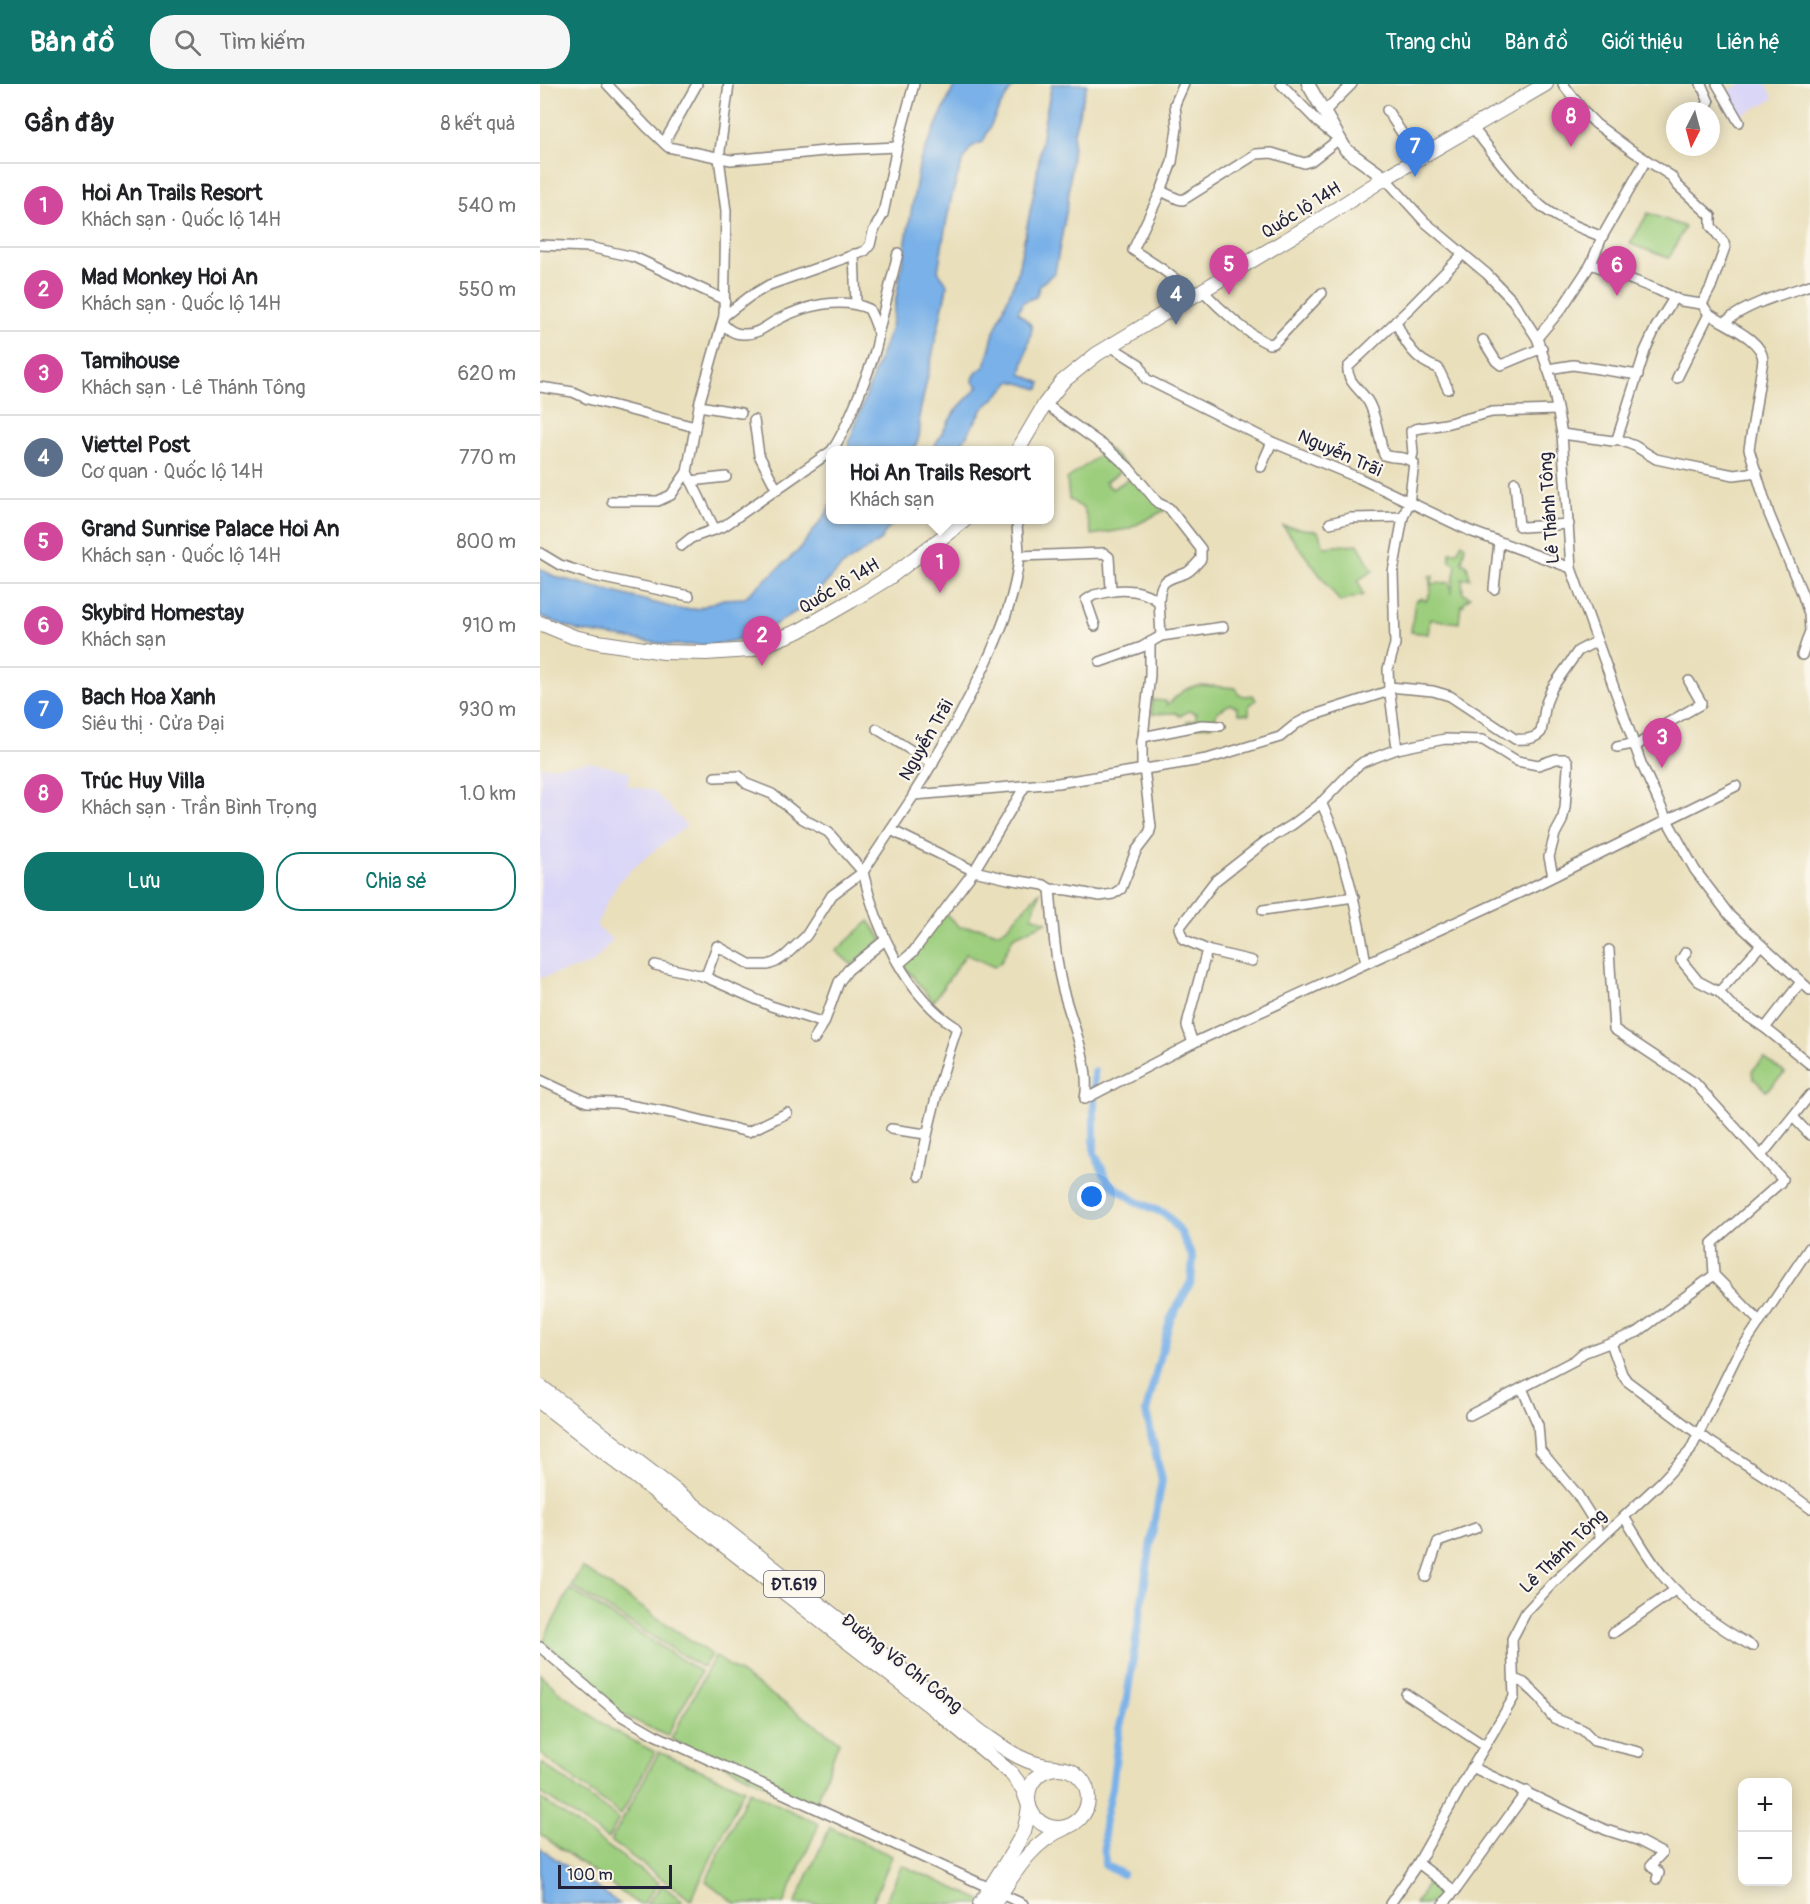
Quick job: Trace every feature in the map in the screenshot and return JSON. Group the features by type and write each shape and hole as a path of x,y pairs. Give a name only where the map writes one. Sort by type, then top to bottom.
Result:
{"main road":[{"name":"Quốc lộ 14H","path":"1020,446 1045,404 1062,382 1110,346 1385,178 1546,84"},
{"name":"Quốc lộ 14H","path":"540,623 598,642 664,652 706,653 750,650 799,631 851,601 890,577 959,524"},
{"name":"Đường Võ Chí Công","path":"540,1386 981,1732 1020,1759 1040,1766 1055,1767"},
{"name":"Đường Võ Chí Công","path":"540,1401 1002,1765 1023,1789 1029,1806"},
{"path":"980,1904 995,1895 1038,1844 1050,1834 1069,1826 1083,1815 1088,1806 1089,1796 1087,1787 1075,1773 1065,1768 1055,1767 1045,1770 1030,1785 1024,1831 995,1895"},
{"path":"1029,1806 1041,1823 1059,1828 1069,1826"}],"street":[{"path":"607,84 668,147 731,160 835,150 897,147"},
{"path":"665,144 697,84"},
{"path":"714,530 689,477 699,406 724,320 726,211 719,158 729,84"},
{"path":"724,320 749,297 769,285 865,251 870,245 873,232 883,214 897,147 914,84"},
{"path":"1184,84 1175,104 1177,128 1172,162 1133,250 1199,293 1269,344 1274,343 1322,293"},
{"path":"1161,191 1178,199 1185,199 1256,154 1272,153 1304,163 1311,161 1339,139 1319,123 1281,84"},
{"name":"Lê Thánh Tông","path":"1308,84 1346,150 1385,178 1425,222 1487,274 1513,301 1537,338 1548,369 1562,434 1571,568 1634,745 1667,820 1695,870 1730,916 1810,990"},
{"path":"1324,112 1352,84"},
{"path":"1563,84 1596,124 1671,176 1677,185 1709,215 1712,228 1725,243 1711,287 1702,304"},
{"path":"1701,84 1709,102"},
{"path":"1717,84 1739,122"},
{"path":"1387,110 1419,159"},
{"path":"1473,128 1518,183 1541,206 1556,216 1602,237"},
{"path":"1537,338 1562,308 1591,264 1602,237 1647,160"},
{"path":"540,245 589,247 634,257 725,300"},
{"path":"834,446 859,395 878,336 898,253"},
{"path":"854,254 856,304"},
{"path":"1397,749 1388,669 1395,644 1393,572 1403,517 1409,503 1414,463 1409,459 1384,455 1371,407 1347,374 1347,367 1463,254"},
{"path":"1591,264 1681,301 1702,304 1709,314 1725,322 1760,348 1763,360 1749,449 1769,514 1809,614 1809,631 1804,651"},
{"path":"1725,322 1767,300 1810,285"},
{"path":"1617,439 1636,376 1651,338 1674,298"},
{"path":"724,320 730,331 744,334 756,332 778,319 814,306 856,304 868,309 873,317 878,336"},
{"path":"1677,378 1709,314"},
{"path":"1396,321 1403,338 1426,364 1438,368 1448,389"},
{"path":"1484,340 1496,361 1501,365 1542,348"},
{"name":"Nguyễn Trãi","path":"1110,346 1139,364 1146,379 1272,442 1359,478 1470,531 1571,568"},
{"path":"1548,369 1573,365 1638,375"},
{"path":"540,387 573,392 588,399 695,427"},
{"path":"1045,404 1128,466 1158,503 1174,513 1201,549 1201,559 1193,568 1163,582 1159,602 1161,636"},
{"path":"699,406 741,413"},
{"path":"1411,461 1412,431 1415,429 1492,412 1557,410"},
{"path":"754,420 759,455 777,490"},
{"path":"1562,434 1613,441 1617,439 1635,446 1656,459 1679,465 1734,475 1757,472"},
{"path":"1261,467 1272,442"},
{"path":"681,546 691,538 724,526 826,455"},
{"path":"612,501 658,501 671,495 689,477 726,477"},
{"path":"1515,482 1519,526 1569,524"},
{"path":"1330,523 1351,518 1403,517"},
{"name":"Nguyễn Trãi","path":"703,976 707,973 717,946 759,966 768,965 785,956 806,936 832,895 863,872 933,764 972,693 1005,621 1019,556 1017,524"},
{"path":"1494,589 1499,542"},
{"path":"540,553 560,565 594,576 689,596"},
{"path":"1019,556 1104,553 1109,557 1109,579 1113,591"},
{"path":"1095,626 1086,600 1094,595 1113,591 1142,592 1151,595 1159,602"},
{"path":"1100,662 1142,647 1161,636 1222,627"},
{"path":"914,795 1058,783 1207,759 1280,737 1311,716 1389,689 1433,691 1450,696 1515,739 1526,739 1541,732 1546,704 1552,688 1578,651 1597,641"},
{"path":"891,830 974,871 1044,885 1050,889 1100,896 1113,894 1121,889 1136,851 1149,834 1151,820 1143,768 1142,741 1150,675 1150,642"},
{"path":"1617,747 1634,745 1701,704 1689,681"},
{"path":"1143,737 1202,725 1220,726"},
{"path":"877,729 933,764"},
{"path":"1252,961 1207,950 1188,942 1180,935 1179,928 1215,881 1238,862 1321,802 1363,762 1397,749 1445,739 1471,739 1483,740 1517,761 1538,765 1556,759 1566,759 1568,768 1565,808 1549,857 1553,876"},
{"path":"715,777 739,776 747,784 772,794 803,819 828,832 863,872 885,940 914,987 928,1005 957,1028 939,1081 926,1134 919,1176"},
{"path":"899,964 913,952 974,871 1024,786"},
{"path":"1050,889 1055,946 1062,985 1085,1071 1085,1099 1193,1043 1553,876 1736,786"},
{"path":"1321,802 1335,832 1354,897 1366,963"},
{"path":"1263,910 1354,897"},
{"path":"814,1039 824,1023 839,982 848,970 885,940"},
{"path":"1719,992 1761,945"},
{"path":"1193,1043 1190,1038 1188,1020 1207,950"},
{"path":"1609,950 1614,1029 1695,1083 1782,1179 1712,1243 1714,1275 1760,1322"},
{"path":"1686,952 1681,960 1698,981 1719,992 1731,1005 1765,1028 1810,1064"},
{"path":"656,964 703,976 771,1006 824,1023"},
{"path":"1765,1028 1801,982"},
{"path":"540,1080 587,1102 617,1103 672,1113 748,1132 787,1113"},
{"path":"1761,1156 1810,1095"},
{"path":"1793,1117 1810,1135"},
{"path":"891,1129 926,1134"},
{"name":"Lê Thánh Tông","path":"1390,1904 1418,1863 1514,1697 1512,1639 1526,1612 1553,1583 1659,1484 1690,1450 1736,1357 1810,1247"},
{"path":"1470,1415 1575,1360 1583,1353 1638,1332 1714,1275"},
{"path":"1611,1343 1622,1374 1627,1381 1698,1434 1780,1486 1810,1508"},
{"path":"1522,1388 1538,1425 1540,1450 1577,1494 1601,1538"},
{"path":"1624,1517 1652,1561 1675,1590 1723,1630 1752,1646"},
{"path":"1426,1577 1438,1542 1476,1528"},
{"path":"1613,1633 1675,1590"},
{"path":"540,1647 620,1715 655,1736 995,1895 1023,1904"},
{"path":"1514,1679 1524,1683 1535,1693 1554,1718 1583,1730 1594,1741 1639,1752"},
{"path":"1406,1694 1485,1746"},
{"path":"1472,1767 1606,1830 1637,1840 1662,1853 1651,1865 1659,1873 1657,1879"},
{"path":"1443,1904 1455,1891 1527,1791"},
{"path":"1418,1863 1455,1891"}],"shaded area":[{"path":"1742,84 1767,84 1774,99 1733,119 1721,94"},
{"path":"591,762 630,772 627,785 654,791 687,826 621,879 596,926 613,940 592,964 540,978 540,766"}],"green space":[{"path":"1648,213 1685,227 1669,258 1630,244"},
{"path":"1108,449 1128,467 1105,482 1112,489 1136,475 1169,508 1128,529 1092,535 1084,509 1069,499 1067,479"},
{"path":"1283,526 1318,531 1324,547 1358,544 1373,571 1358,580 1363,595 1340,602"},
{"path":"1462,543 1465,546 1462,562 1467,565 1470,578 1462,579 1463,593 1470,597 1464,605 1461,605 1459,623 1430,619 1428,634 1411,632 1415,601 1422,598 1426,601 1431,590 1429,576 1433,576 1432,584 1450,582 1451,594 1456,565 1450,561 1450,552 1457,552"},
{"path":"1201,685 1236,688 1238,694 1253,695 1256,700 1249,706 1249,714 1239,714 1237,707 1230,704 1217,712 1213,725 1187,728 1187,721 1196,720 1196,713 1188,711 1180,716 1176,713 1152,714 1152,700 1166,701 1167,705 1186,689"},
{"path":"1040,891 1032,916 1047,922 1013,937 1001,962 994,967 966,954 933,1002 902,963 942,911 960,927 982,928 997,933 1006,928"},
{"path":"869,921 882,939 852,965 836,951"},
{"path":"1764,1058 1785,1073 1766,1091 1753,1078 1752,1071"},
{"path":"582,1567 711,1654 703,1668 571,1586"},
{"path":"570,1589 701,1672 667,1736 617,1712 543,1641"},
{"path":"715,1656 839,1741 814,1808 671,1739"},
{"path":"540,1674 557,1690 612,1730 655,1752 621,1815 540,1754"},
{"path":"659,1752 744,1789 691,1900 611,1841"},
{"path":"542,1763 619,1819 608,1839 540,1792"},
{"path":"749,1791 819,1824 783,1904 736,1904 706,1881"},
{"path":"540,1798 659,1883 642,1904 638,1904 540,1834"},
{"path":"830,1827 892,1856 872,1904 795,1904"},
{"path":"902,1865 990,1904 884,1904"},
{"path":"1433,1875 1444,1897 1437,1904 1415,1904"},
{"path":"662,1885 682,1901 680,1904 646,1904"}],"water":[{"path":"955,84 1015,84 1000,106 983,142 972,147 965,158 954,188 938,271 947,287 919,417 919,438 915,446 849,446 891,327 920,161"},
{"path":"1052,84 1087,84 1074,132 1068,202 1055,272 1040,285 1036,297 1023,302 1018,312 1032,329 1021,374 1041,383 1039,389 1012,381 982,410 960,446 934,446 955,411 978,386 973,382 974,377 985,366 994,332 1017,275 1035,187"},
{"path":"826,514 826,524 892,524 881,540 842,566 805,606 768,629 736,640 713,645 670,645 579,631 540,616 540,569 556,577 678,609 697,609 723,599 744,598 798,551"},
{"path":"540,1848 620,1904 540,1904"}],"waterway":[{"path":"1094,1072 1094,1153 1109,1183 1137,1202 1166,1214 1180,1231 1193,1258 1191,1282 1170,1320 1146,1412 1162,1480 1104,1825 1105,1865 1122,1874"}],"place":[{"name":"Trúc Huy Villa","path":"1571,147"},
{"name":"Bach Hoa Xanh","path":"1415,177"},
{"name":"Grand Sunrise Palace Hoi An","path":"1229,295"},
{"name":"Skybird Homestay","path":"1617,296"},
{"name":"Viettel Post","path":"1176,325"},
{"name":"Hoi An Trails Resort","path":"940,593"},
{"name":"Mad Monkey Hoi An","path":"762,666"},
{"name":"Tamihouse","path":"1662,768"}]}
